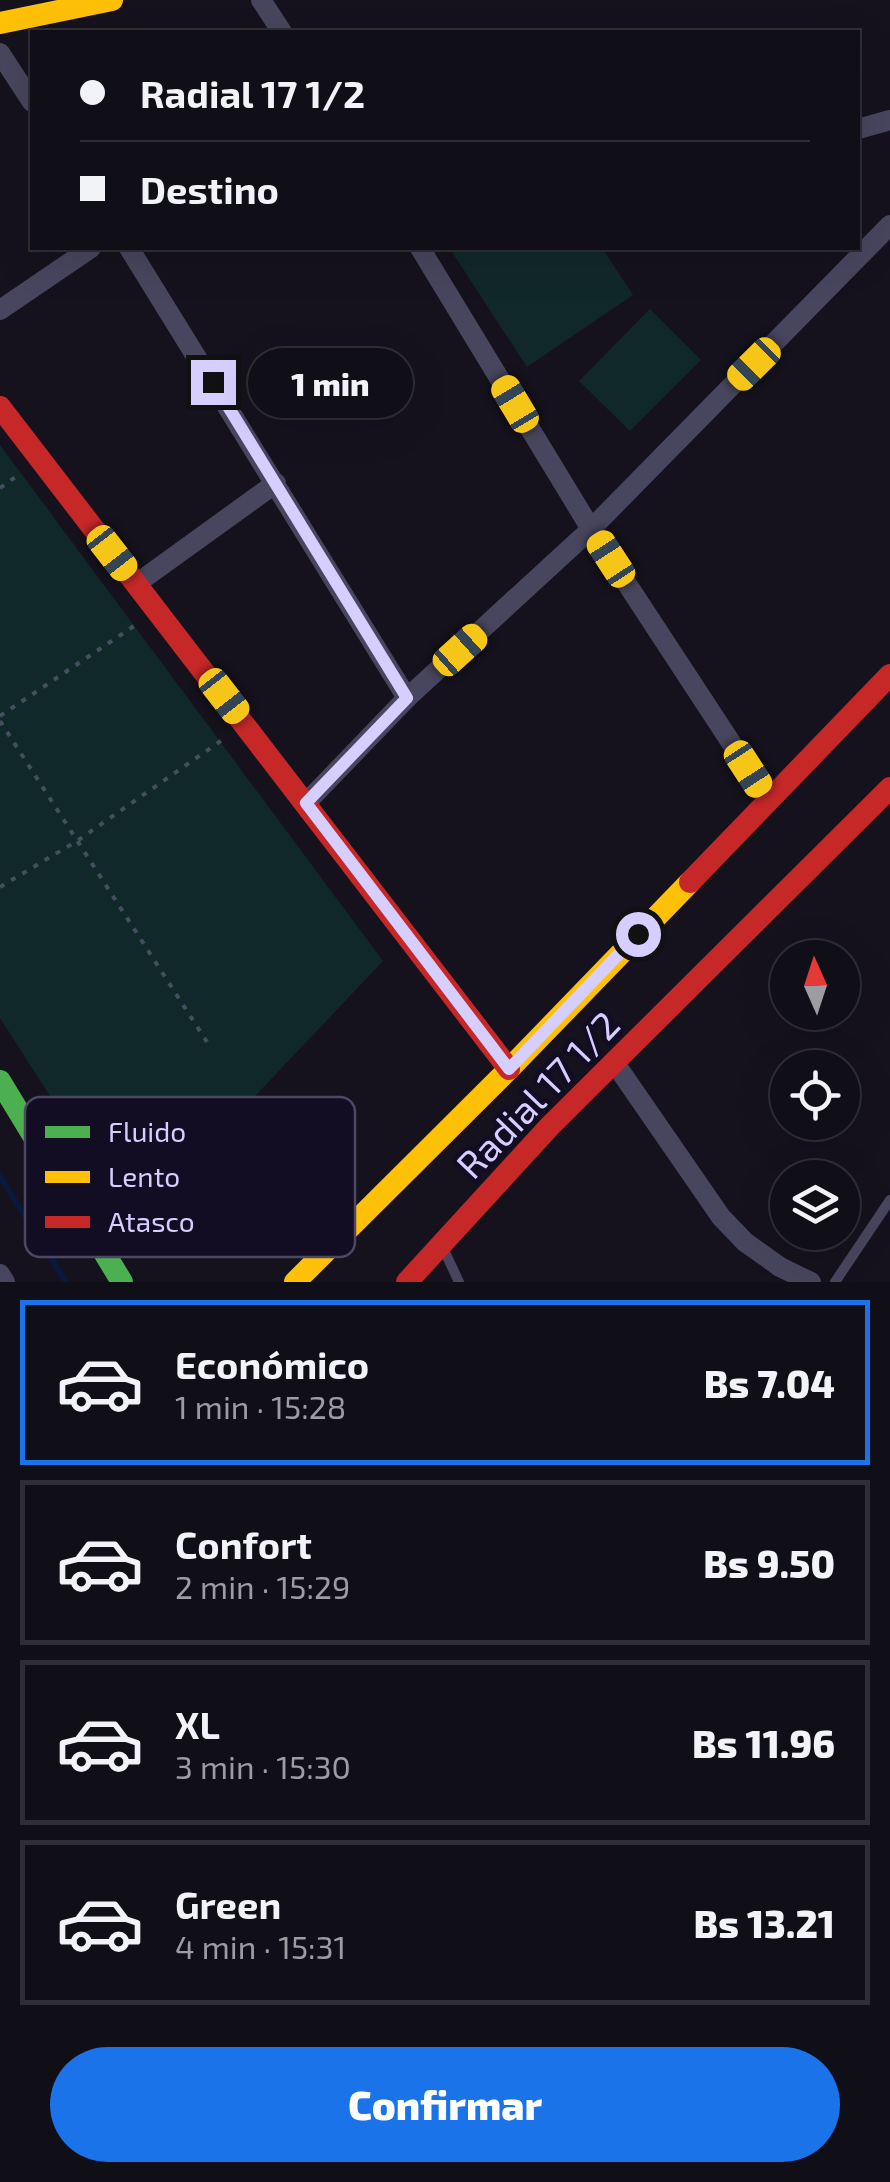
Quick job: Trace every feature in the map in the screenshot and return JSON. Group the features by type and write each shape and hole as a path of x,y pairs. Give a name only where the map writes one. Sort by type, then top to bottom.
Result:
{"street":[{"path":"0,23 112,0"},
{"path":"261,0 281,30"},
{"path":"0,53 30,99"},
{"path":"860,128 890,120"},
{"path":"306,803 407,698 591,529 890,225"},
{"path":"0,310 87,250"},
{"path":"130,250 407,698"},
{"path":"421,250 591,529 768,799"},
{"path":"0,407 509,1069"},
{"path":"136,584 276,482"},
{"name":"Radial 17 1/2","path":"355,1222 890,675"},
{"name":"Radial 17 1/2","path":"407,1282 614,1062 890,788"},
{"path":"614,1062 721,1217 745,1242 811,1282"},
{"path":"0,1081 25,1122"},
{"path":"107,1257 122,1282"},
{"name":"Radial 17 1/2","path":"295,1282 320,1257"},
{"path":"0,1274 5,1282"}],"lane":[{"path":"835,1282 890,1200"},
{"path":"441,1244 459,1282"}],"path":[{"path":"156,610 0,718 207,1042"},
{"path":"0,888 77,841 246,724"}],"green space":[{"path":"603,250 633,295 527,367 452,252"},
{"path":"650,309 701,360 630,431 579,381"},
{"path":"0,445 383,961 254,1097 51,1097 0,1018"}],"waterway":[{"path":"0,1176 25,1216"},
{"path":"50,1257 66,1282"}],"traffic: fast":[{"path":"0,1081 25,1122"},
{"path":"107,1257 122,1282"}],"traffic: slow":[{"path":"0,23 112,0"},
{"path":"355,1222 690,882"},
{"path":"295,1282 320,1257"}],"traffic: jam":[{"path":"0,407 509,1069"},
{"path":"690,882 890,675"},
{"path":"407,1282 550,1126 890,788"}],"route":[{"path":"213,382 407,698 306,803 509,1069 638,934"}]}
